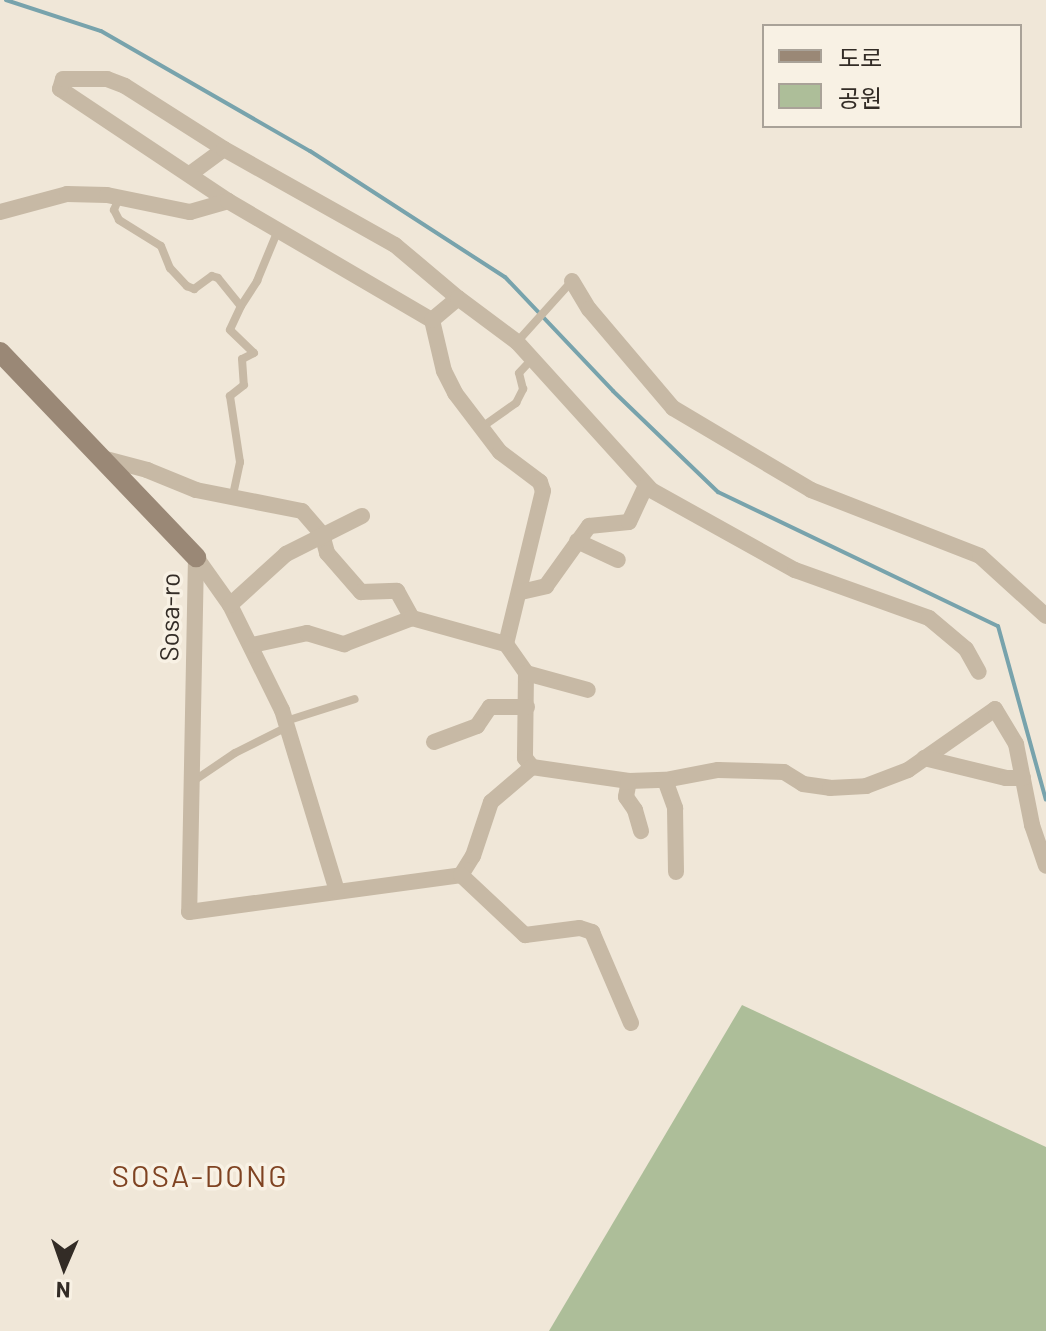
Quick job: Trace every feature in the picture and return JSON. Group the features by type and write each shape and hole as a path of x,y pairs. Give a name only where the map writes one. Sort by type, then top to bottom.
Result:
{"street":[{"path":"506,644 543,491 540,482 500,452 455,393 444,371 432,320 228,201 60,89 63,79 89,77 116,82 224,149 395,245 517,342 646,486 795,570 929,618 966,649 979,672"},
{"path":"190,174 224,149"},
{"path":"0,212 67,194 119,197 190,212 228,201"},
{"path":"572,281 589,309 673,408 811,490 980,556 1046,616"},
{"path":"432,320 458,298"},
{"name":"Sosa-ro","path":"0,352 96,457 196,557 189,912 337,891"},
{"path":"96,457 147,470 196,490 302,511 322,534 327,553 361,592 397,591 412,618"},
{"path":"521,592 546,586 557,575 589,526 629,522 646,486"},
{"path":"230,605 286,554 362,516"},
{"path":"577,541 618,560"},
{"path":"196,557 230,605 252,645 287,724 337,891 461,875"},
{"path":"252,645 307,633 344,644 412,618 506,644 526,673 525,758 532,767 629,781 665,780 718,770 784,772 803,784 830,788 866,786 908,770 995,709 1016,744 1032,825 1046,866"},
{"path":"526,673 588,690"},
{"path":"434,742 477,726 490,707 527,707"},
{"path":"924,758 1006,778 1023,778"},
{"path":"461,875 473,856 491,802 532,767"},
{"path":"665,780 675,808 676,872"},
{"path":"629,781 626,797 635,810 641,831"},
{"path":"461,875 525,935 580,928 592,932 615,979 631,1023"}],"lane":[{"path":"119,197 114,210 119,220 161,246 170,268 187,286 194,289 212,276 218,278 241,306"},
{"path":"233,496 240,462 230,396 244,385 242,359 254,353 230,330 257,281 278,230"},
{"path":"517,342 572,281"},
{"path":"482,427 516,403 523,389 519,373 532,359"},
{"path":"192,782 287,724 355,699"}],"green space":[{"path":"742,1005 1046,1147 1046,1331 549,1331"}],"waterway":[{"path":"6,0 101,31 310,151 505,277 613,391 718,492 998,626 1046,800"}],"district":[{"name":"SOSA-DONG","path":"200,1175"}]}
